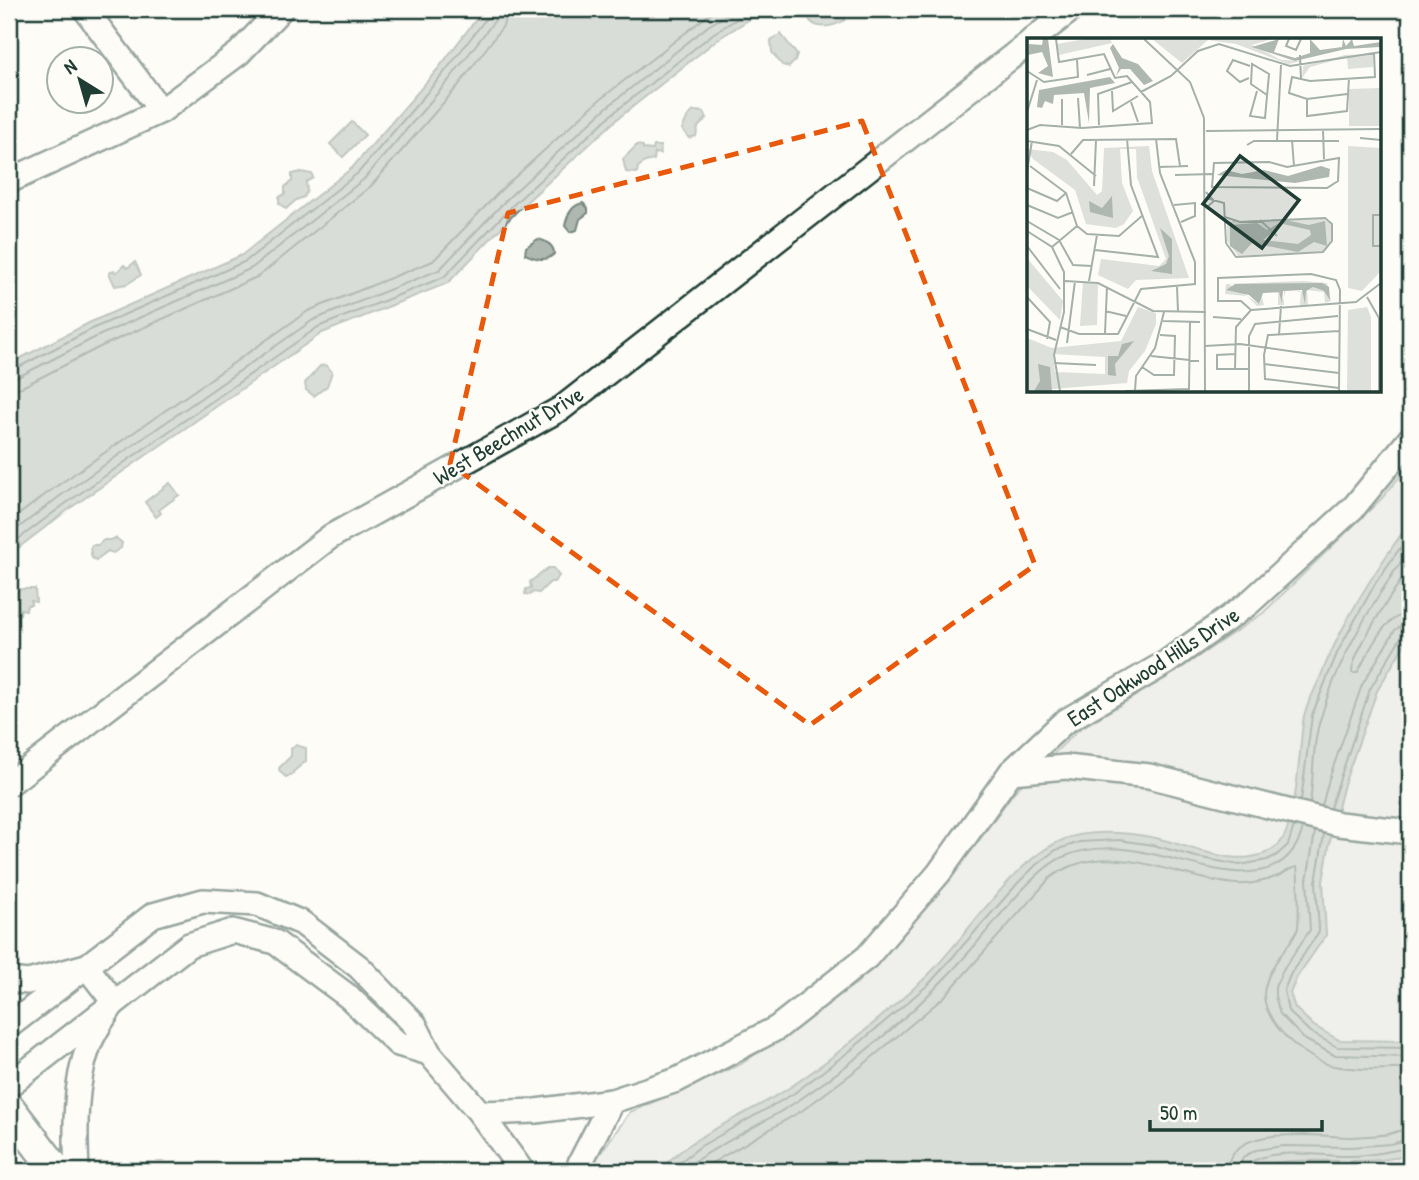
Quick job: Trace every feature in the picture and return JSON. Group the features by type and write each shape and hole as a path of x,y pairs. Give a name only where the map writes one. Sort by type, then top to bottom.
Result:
{"main road":[{"path":"9,1108 57,1171"}],"street":[{"path":"85,9 162,111"},
{"path":"9,181 162,111 239,53 282,9"},
{"name":"West Beechnut Drive","path":"1034,38 1072,9"},
{"name":"West Beechnut Drive","path":"9,785 330,537 562,408 1027,43"},
{"name":"East Oakwood Hills Drive","path":"480,1113 536,1111 612,1101 677,1080 777,1028 867,957 939,873 1011,772 1064,722 1167,662 1248,604 1354,507 1410,439"},
{"path":"1011,772 1066,767 1149,776 1339,824 1410,832"},
{"path":"9,1026 153,915 203,901 257,904 302,923 359,967 415,1025 429,1053 480,1113 522,1171"},
{"path":"184,906 199,942"},
{"path":"9,1085 189,945 233,931 275,942 349,997 398,1044 429,1053"},
{"path":"9,981 28,982 86,966"},
{"path":"86,966 114,1002"},
{"path":"77,1171 76,1113 83,1066 90,1043 114,1002"},
{"path":"578,1171 612,1101"}],"highlighted area":[{"path":"862,121 1035,565 810,725 450,464 508,213"}],"shaded area":[{"path":"1410,464 1410,1171 595,1171 597,1158 630,1112 741,1064 857,983 973,849 1014,792 1078,730 1166,678 1263,613 1382,498"}],"water":[{"path":"484,9 766,9 718,39 616,120 520,208 448,283 322,333 69,509 9,555 9,364 91,322 242,255 352,168 437,70"},
{"path":"819,9 839,10 844,14 845,20 835,25 818,26 807,15"},
{"path":"781,34 797,55 789,67 782,65 772,52 771,40"},
{"path":"694,111 704,112 707,118 698,127 696,136 689,138 682,129 688,116"},
{"path":"352,122 365,135 343,157 330,144"},
{"path":"637,145 653,150 654,146 661,146 660,154 655,153 654,160 638,167 637,173 626,172 623,159"},
{"path":"292,174 312,174 313,178 306,182 307,191 304,197 286,209 279,203 279,197 285,194 285,187 292,181"},
{"path":"583,203 588,208 588,213 580,219 577,230 570,232 565,226 569,214 573,208"},
{"path":"538,239 553,248 554,254 551,257 544,259 525,254 526,247"},
{"path":"135,262 141,275 127,284 115,286 109,273 114,270 116,273 124,265 127,268"},
{"path":"326,365 332,372 327,386 314,396 306,390 305,383 320,366"},
{"path":"170,483 179,495 159,510 161,513 156,517 145,502"},
{"path":"1410,522 1410,635 1377,691 1344,784 1323,881 1326,935 1297,977 1290,993 1295,1008 1314,1026 1339,1040 1410,1041 1410,1154 1369,1161 1285,1161 1248,1171 659,1171 704,1135 789,1088 858,1037 940,963 1014,875 1057,843 1079,835 1127,834 1156,838 1234,858 1265,853 1278,845 1285,835 1294,804 1304,716 1309,702 1348,618"},
{"path":"116,538 122,543 121,548 113,553 108,551 96,560 92,558 92,545"},
{"path":"548,568 553,568 559,576 554,582 550,582 539,593 525,594 526,589 531,588 530,582"},
{"path":"21,589 35,589 36,602 31,601 31,605 27,605 26,610 21,609 20,614 9,612 12,595"},
{"path":"295,745 306,748 306,761 286,777 279,768 291,756 291,749"}]}
